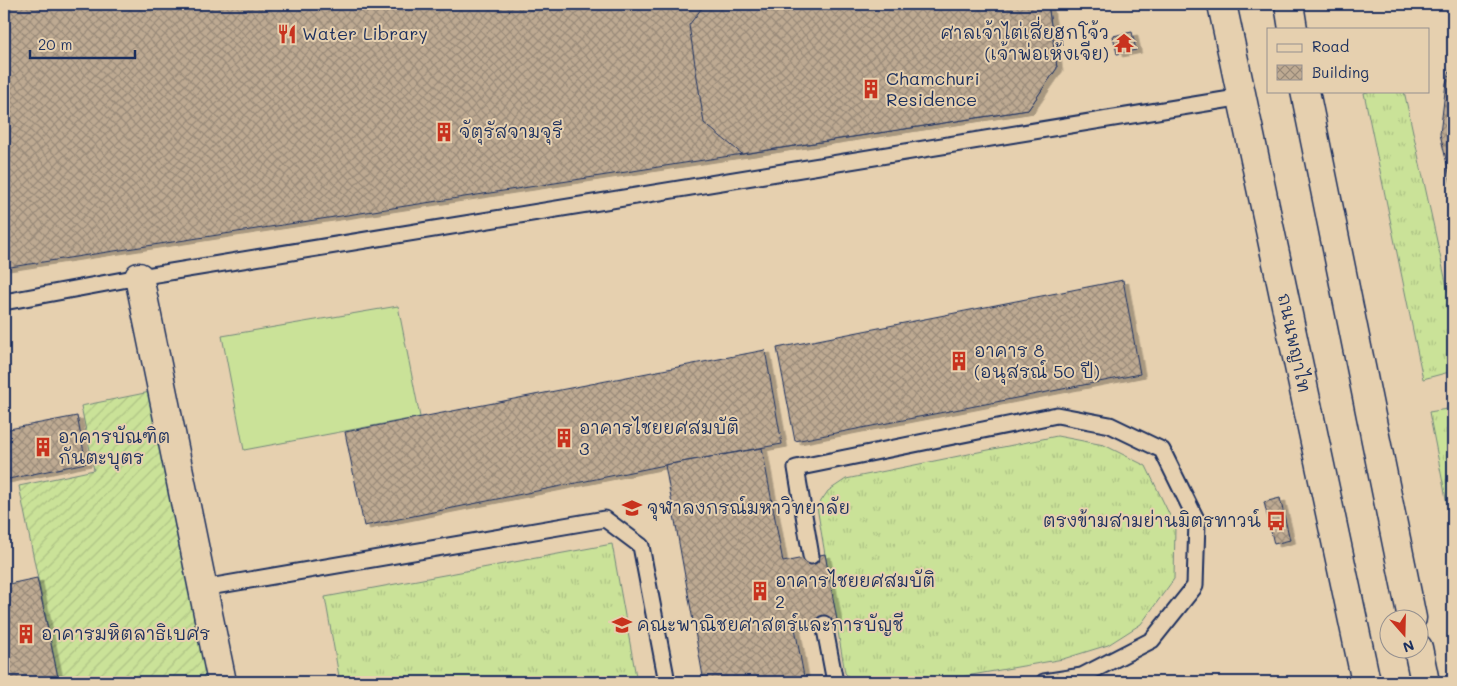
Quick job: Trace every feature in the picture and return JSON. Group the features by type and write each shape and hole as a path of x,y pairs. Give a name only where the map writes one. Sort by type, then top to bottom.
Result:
{"main road":[{"name":"ถนนพญาไท","path":"1221,7 1242,97 1366,682"},
{"path":"1305,92 1410,608"},
{"path":"140,277 222,682"},
{"path":"1420,658 1425,682"}],"lane":[{"path":"4,302 140,277 1242,97"},
{"path":"811,556 796,468 1057,415 1110,425 1162,450 1197,521 1195,586 1152,640 1089,677 1082,676 1055,681"},
{"path":"203,588 605,519 641,546 667,682"},
{"path":"824,624 835,682"}],"green space":[{"path":"1404,92 1453,314 1453,371 1423,379 1364,93"},
{"path":"398,306 420,417 244,450 222,336"},
{"path":"150,392 209,682 59,682 19,486 94,470 81,406"},
{"path":"1453,408 1453,534 1429,412"},
{"path":"1057,436 1104,445 1146,466 1175,526 1174,579 1141,624 1108,645 1063,659 932,682 854,682 845,673 817,507 828,491 846,479"},
{"path":"612,544 637,682 340,682 325,597"}],"building":[{"path":"4,4 207,4 212,38 172,92 4,118"},
{"name":"จัตุรัสจามจุรี","path":"4,4 1048,4 1057,68 1028,110 4,268"},
{"name":"Chamchuri Residence","path":"705,4 1048,4 1057,68 1028,110 742,154 704,123 689,25"},
{"name":"ศาลเจ้าไต่เสี่ยฮุกโจ้ว (เจ้าพ่อเห้งเจีย)","path":"1132,32 1136,50 1117,54 1113,36"},
{"path":"1453,61 1453,190 1440,134 1446,83"},
{"name":"อาคาร 8 (อนุสรณ์ 50 ปี)","path":"1123,280 1140,374 795,441 777,348"},
{"name":"อาคารไชยยศสมบัติ 3","path":"765,350 782,444 665,465 364,526 345,432"},
{"name":"อาคารบัณฑิต กันตะบุตร","path":"77,416 86,463 4,480 4,430"},
{"name":"อาคารไชยยศสมบัติ 2","path":"762,448 783,562 825,554 837,620 795,628 805,682 704,682 665,465"},
{"path":"1280,498 1290,540 1274,544 1264,502"},
{"name":"อาคารมหิตลาธิเบศร","path":"37,578 59,682 4,682 4,585"}],"place":[{"name":"Water Library","path":"287,34"},
{"name":"ศาลเจ้าไต่เสี่ยฮุกโจ้ว (เจ้าพ่อเห้งเจีย)","path":"1124,43"},
{"name":"Chamchuri Residence","path":"871,89"},
{"name":"จัตุรัสจามจุรี","path":"444,132"},
{"name":"อาคาร 8 (อนุสรณ์ 50 ปี)","path":"959,361"},
{"name":"อาคารไชยยศสมบัติ 3","path":"564,438"},
{"name":"อาคารบัณฑิต กันตะบุตร","path":"43,447"},
{"name":"จุฬาลงกรณ์มหาวิทยาลัย","path":"632,508"},
{"name":"ตรงข้ามสามย่านมิตรทาวน์","path":"1276,521"},
{"name":"อาคารไชยยศสมบัติ 2","path":"760,591"},
{"name":"คณะพาณิชยศาสตร์และการบัญชี","path":"622,625"},
{"name":"อาคารมหิตลาธิเบศร","path":"26,634"}]}
